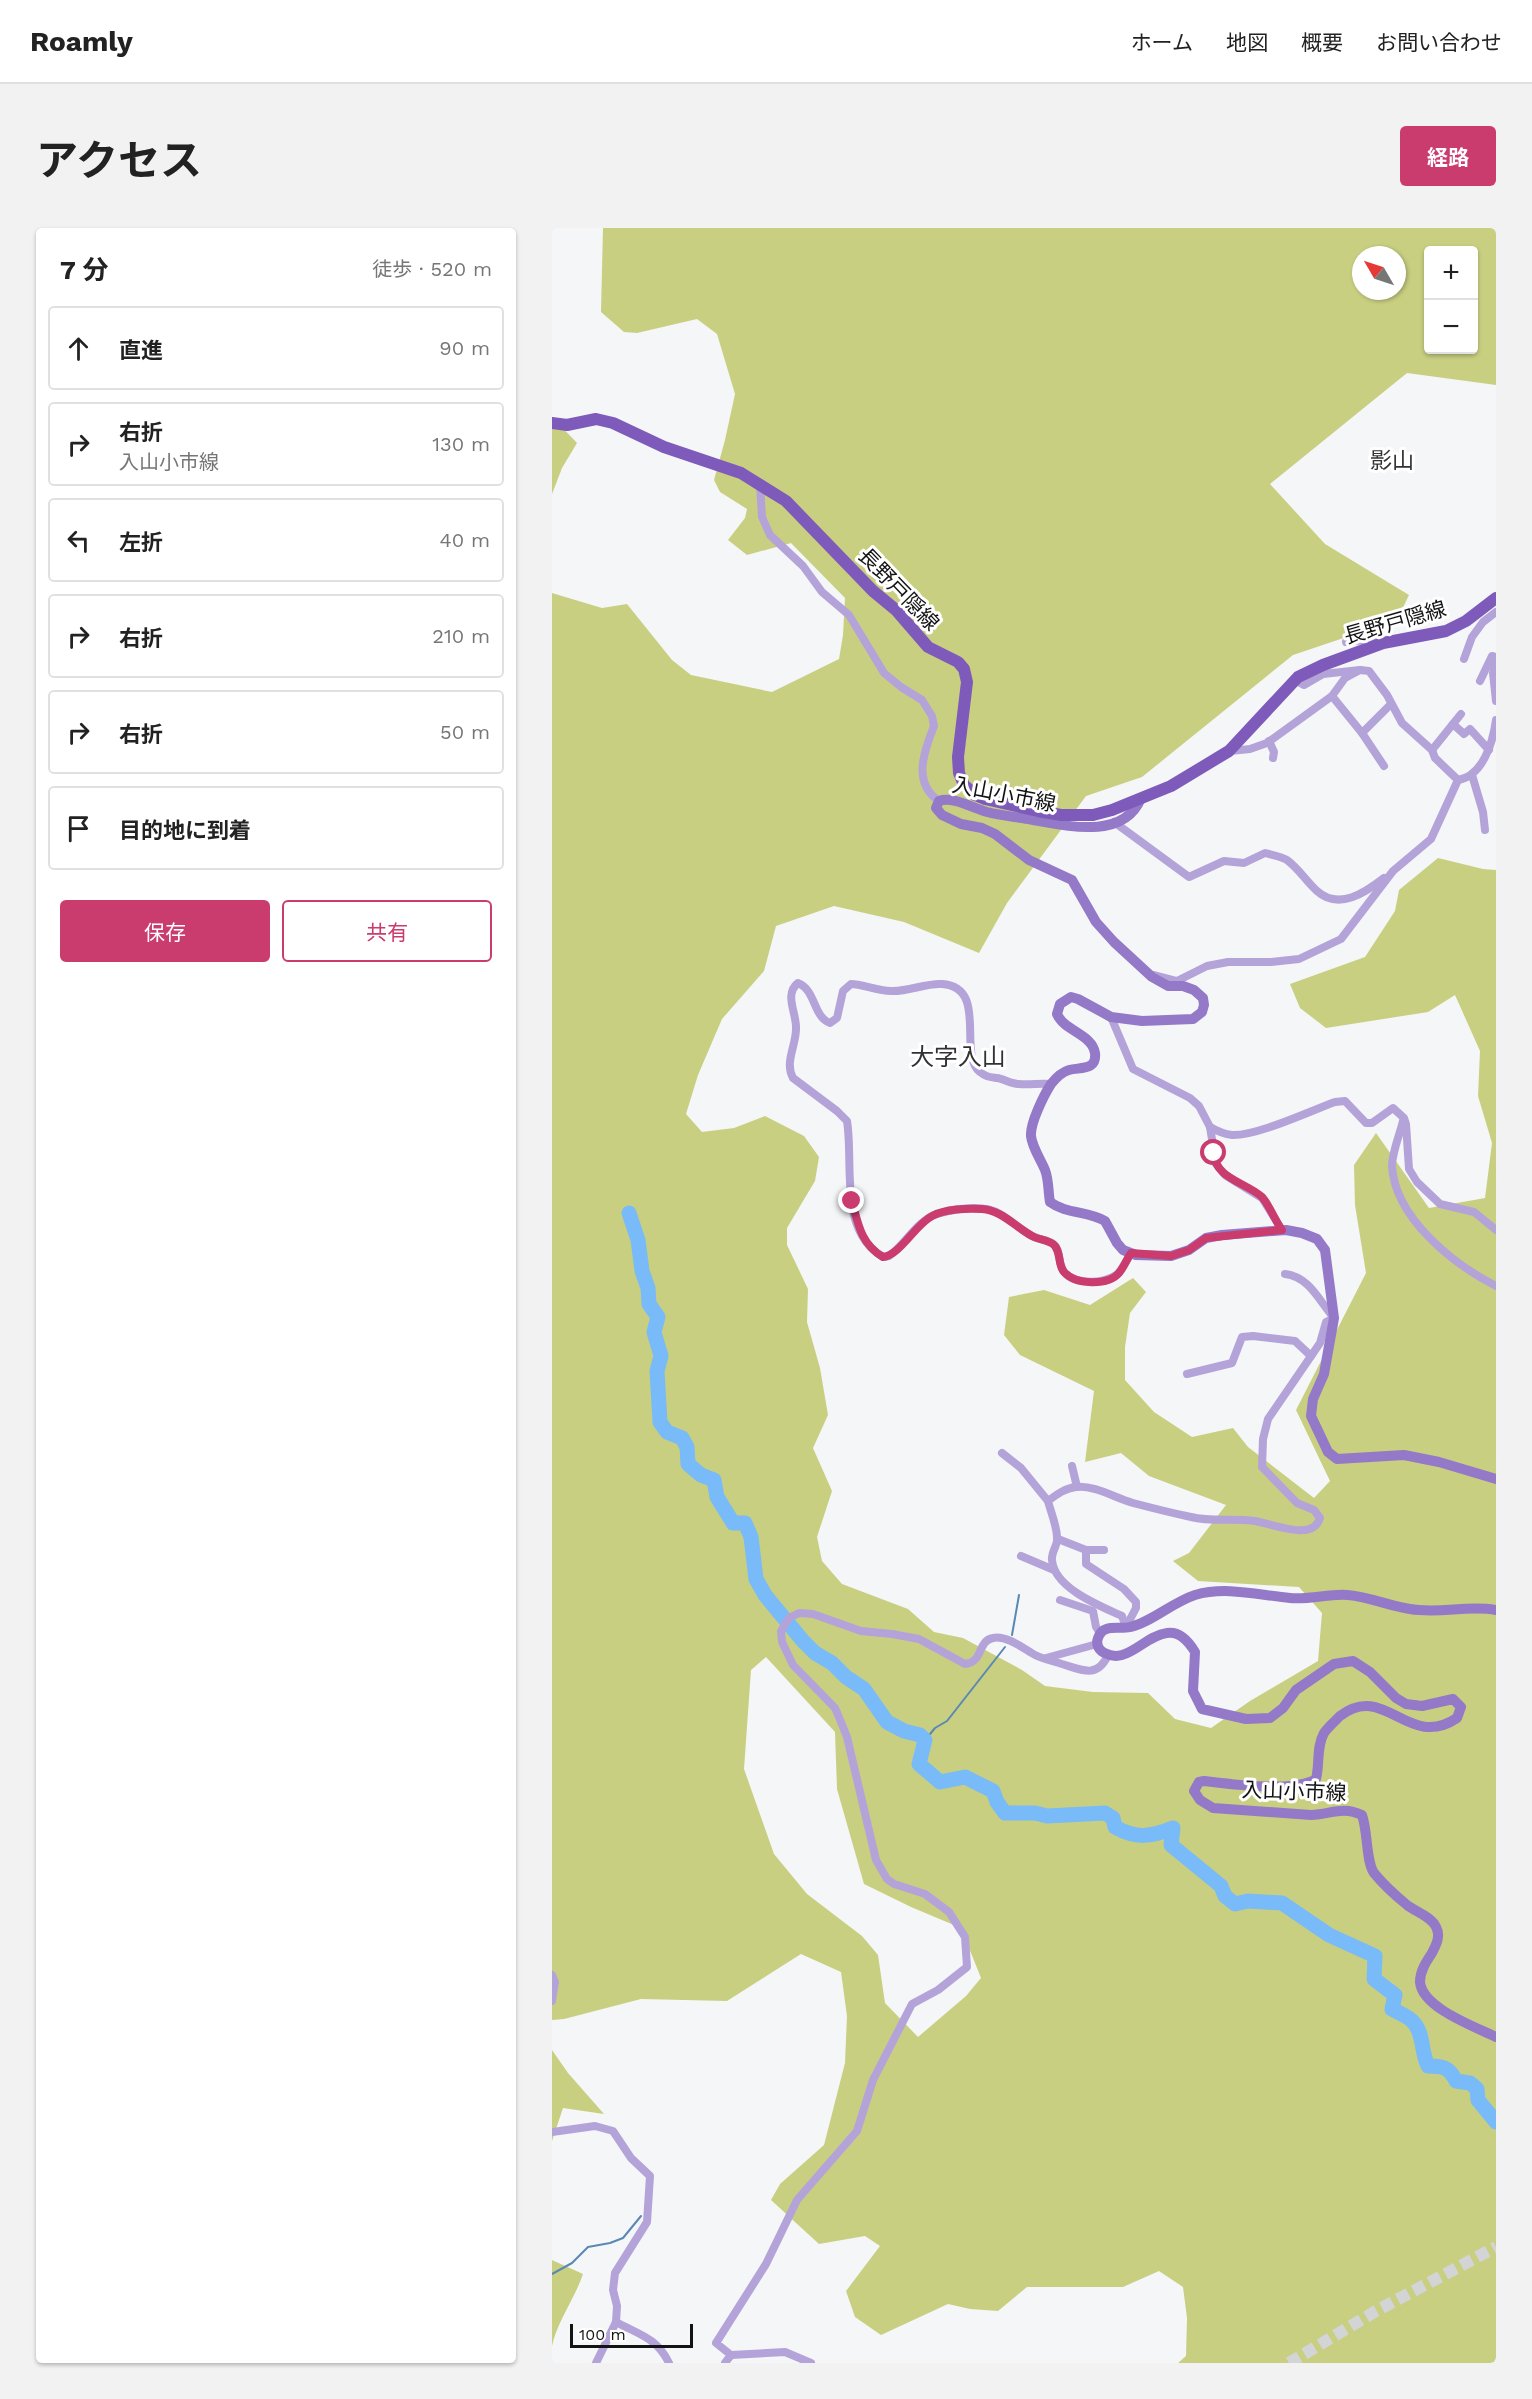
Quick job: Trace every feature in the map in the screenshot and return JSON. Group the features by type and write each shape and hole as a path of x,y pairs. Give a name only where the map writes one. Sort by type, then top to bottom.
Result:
{"main road":[{"name":"長野戸隠線","path":"552,423 567,425 596,419 613,423 664,447 741,473 777,494 801,515 873,591 896,610 928,647 958,662 964,669 967,682 958,757 961,778 969,790 985,799 1038,811 1070,815 1100,814 1188,778 1229,751 1295,680 1323,664 1383,643 1446,631 1466,621 1496,598"},
{"name":"入山小市線","path":"1051,1084 1060,1075 1070,1070 1086,1068 1093,1063 1095,1056 1095,1050 1088,1040 1059,1020 1057,1014 1060,1004 1071,997 1111,1017 1160,1021 1193,1019 1202,1012 1203,998 1194,990 1183,986 1168,986 1152,977 1096,922 1072,880 1029,860 995,834 982,828 961,824 942,815 936,808 939,801 946,799 987,812 1072,827 1094,828 1114,822 1136,810 1140,798"},
{"path":"1051,1084 1037,1113 1031,1136 1046,1174 1050,1202 1058,1209 1083,1213 1105,1221 1123,1250 1131,1253 1171,1256 1189,1250 1206,1238 1282,1230 1302,1233 1322,1244 1325,1250 1334,1318 1324,1374 1313,1399 1311,1416 1328,1452 1337,1459 1404,1455 1439,1462 1496,1479"},
{"path":"1108,1655 1101,1651 1099,1639 1103,1630 1126,1627 1196,1595 1228,1590 1317,1599 1346,1594 1384,1601 1410,1609 1444,1611 1482,1608 1496,1610"},
{"name":"入山小市線","path":"1108,1655 1122,1655 1167,1633 1177,1634 1184,1638 1196,1652 1193,1691 1202,1709 1246,1719 1270,1718 1283,1708 1296,1690 1334,1664 1353,1661 1370,1671 1396,1698 1406,1704 1422,1706 1453,1699 1458,1702 1460,1713 1457,1718 1441,1725 1425,1727 1411,1724 1373,1705 1351,1708 1324,1733 1319,1747 1316,1779 1311,1783 1240,1786 1204,1781 1199,1782 1194,1791 1200,1800 1213,1808 1311,1815 1324,1815 1342,1809 1362,1815 1367,1827 1369,1862 1373,1872 1398,1898 1436,1925 1437,1943 1421,1972 1420,1985 1431,2001 1451,2016 1496,2037"}],"street":[{"path":"760,483 762,517 770,535 803,566 822,592 849,615 884,673 922,700 928,708 934,726 924,754 923,778 930,795 939,801"},
{"path":"1464,659 1472,637 1483,622 1496,612"},
{"path":"1346,642 1375,639 1383,643"},
{"path":"1480,681 1488,661 1492,656 1496,658 1493,673 1496,701"},
{"path":"1229,751 1250,748 1269,741 1332,696 1345,678 1360,670"},
{"path":"1295,680 1304,685 1323,674 1369,671 1402,723 1432,750 1435,758 1458,780"},
{"path":"1332,696 1362,733 1384,766"},
{"path":"1362,733 1391,704"},
{"path":"1432,750 1461,714"},
{"path":"1114,822 1189,877 1224,861 1244,863 1265,853 1285,859 1300,871 1317,891 1327,897 1342,899 1360,896 1431,839 1458,780 1472,775 1489,750 1496,720"},
{"path":"1453,724 1464,734 1470,729 1489,750"},
{"path":"1269,741 1274,752 1273,758"},
{"path":"1472,775 1483,812 1485,830"},
{"path":"1152,977 1155,975 1177,981 1207,966 1228,962 1299,959 1341,939 1393,871"},
{"path":"1051,1084 1010,1083 980,1072 970,1059 971,1023 964,998 950,986 933,984 904,991 888,991 851,984 843,991 837,1018 830,1023 821,1017 812,995 804,986 798,983 793,988 791,998 796,1029 790,1070 794,1078 847,1121 849,1183 852,1201 860,1235 878,1254 885,1257 894,1252 919,1225 931,1217 955,1211 980,1209 999,1213 1033,1237 1051,1243 1058,1253 1062,1269 1077,1280 1090,1282 1104,1280 1118,1274 1131,1253"},
{"path":"1111,1017 1133,1069 1190,1098 1199,1106 1210,1127 1214,1159 1220,1169 1262,1198 1282,1230"},
{"path":"1210,1127 1221,1133 1240,1134 1344,1101 1366,1123 1372,1123 1393,1108 1404,1118 1406,1124 1409,1169 1417,1182 1440,1204 1474,1212 1496,1230"},
{"path":"1404,1118 1392,1164 1396,1184 1410,1215 1438,1247 1478,1277 1496,1286"},
{"path":"1048,1501 1063,1491 1077,1487 1193,1518 1253,1521 1299,1530 1312,1530 1318,1526 1320,1518 1314,1510 1297,1503 1263,1467 1263,1439 1268,1419 1320,1343 1326,1322 1334,1318 1323,1300 1303,1281 1294,1275 1285,1274"},
{"path":"1187,1374 1232,1363 1242,1337 1253,1336 1295,1341 1311,1356"},
{"path":"1002,1453 1021,1468 1048,1501 1058,1539 1051,1556 1054,1570 1065,1584 1101,1608 1122,1616 1126,1627"},
{"path":"1072,1466 1077,1487"},
{"path":"1058,1539 1086,1550 1104,1550"},
{"path":"1086,1550 1086,1564 1124,1588 1136,1602 1136,1608 1126,1627"},
{"path":"1021,1556 1054,1570"},
{"path":"1045,1659 1099,1639 1093,1611 1060,1600"},
{"path":"810,2363 785,2352 731,2355 716,2343 766,2264 797,2200 857,2131 873,2080 912,2004 938,1990 967,1967 965,1937 948,1912 925,1894 894,1884 887,1878 876,1860 847,1737 835,1708 803,1676 786,1653 782,1637 784,1624 793,1614 813,1614 861,1631 920,1639 964,1665 972,1664 984,1643 993,1638 1008,1640 1045,1659 1089,1672 1101,1668 1108,1655"},
{"path":"552,1975 555,1982 552,2001"},
{"path":"552,2132 595,2126 614,2131 632,2158 650,2176 647,2222 615,2273 613,2290 617,2306 616,2322 596,2363"},
{"path":"616,2322 657,2343 669,2363"},
{"path":"725,2363 731,2355"}],"green space":[{"path":"603,228 1496,228 1496,385 1407,373 1270,484 1325,544 1409,595 1397,620 1293,655 1142,777 1086,796 1007,903 979,953 904,922 834,906 776,926 764,971 722,1019 698,1075 686,1114 702,1132 734,1128 765,1116 804,1136 819,1157 815,1181 787,1228 787,1245 808,1289 807,1322 820,1368 828,1415 813,1448 832,1491 817,1537 822,1561 842,1584 908,1609 934,1632 963,1638 1022,1670 1045,1686 1093,1692 1148,1693 1175,1719 1211,1728 1250,1701 1318,1661 1322,1613 1299,1587 1198,1581 1173,1561 1189,1553 1226,1505 1149,1476 1121,1453 1085,1462 1094,1391 1020,1355 1004,1335 1009,1297 1044,1290 1090,1305 1133,1278 1146,1292 1130,1313 1125,1347 1125,1380 1154,1412 1192,1437 1233,1428 1248,1447 1314,1498 1330,1481 1296,1410 1366,1273 1355,1205 1354,1165 1376,1133 1429,1208 1485,1198 1492,1143 1478,1096 1480,1051 1455,995 1428,1012 1326,1028 1300,1008 1290,984 1365,957 1395,911 1399,890 1438,858 1496,870 1496,2363 1178,2363 1186,2356 1187,2318 1183,2287 1159,2271 1123,2287 1027,2287 998,2311 970,2309 948,2304 881,2335 855,2317 846,2291 880,2246 865,2236 819,2244 771,2200 780,2184 824,2145 845,2063 847,2016 841,1972 801,1954 727,2001 641,1999 552,2020 552,593 602,608 627,604 672,660 691,675 772,692 839,659 845,598 791,543 747,555 728,540 745,518 747,509 720,492 714,480 735,394 717,334 697,319 637,333 624,332 601,312","holes":["766,1657 835,1732 837,1789 864,1884 961,1928 981,1978 966,1996 918,2037 885,2003 878,1955 862,1936 807,1894 774,1854 744,1769 751,1670"]},
{"path":"552,417 577,443 562,468 552,494"},
{"path":"552,2050 568,2073 604,2114 563,2108 552,2141"},
{"path":"552,2260 583,2274 552,2346"}],"waterway":[{"path":"629,1213 638,1240 649,1304 658,1317 654,1332 661,1356 657,1371 660,1422 667,1432 682,1438 687,1447 688,1464 701,1475 714,1480 717,1497 733,1523 745,1523 751,1537 756,1579 765,1595 815,1653 832,1663 846,1677 864,1689 887,1722 904,1731 920,1735 925,1740 919,1764 940,1782 965,1777 993,1791 1005,1813 1035,1813 1047,1816 1105,1813 1113,1818 1115,1827 1137,1835 1151,1835 1173,1828 1171,1845 1221,1886 1225,1896 1235,1904 1248,1901 1282,1903 1329,1935 1375,1956 1374,1979 1395,1995 1392,2009 1410,2019 1417,2027 1428,2066 1445,2068 1456,2081 1470,2083 1477,2089 1478,2100 1496,2122"},
{"path":"1012,1635 1019,1595"},
{"path":"925,1740 935,1728 947,1721 1005,1647"},
{"path":"552,2274 572,2263 588,2247 623,2238 641,2216"}],"tunnel":[{"path":"1289,2363 1376,2311 1496,2247"}],"district":[{"name":"影山","path":"1392,460"},
{"name":"大字入山","path":"958,1057"}],"route":[{"path":"852,1201 860,1235 883,1257 894,1252 919,1225 931,1217 968,1209 987,1209 999,1213 1033,1237 1054,1245 1060,1258 1060,1265 1066,1274 1077,1280 1090,1282 1104,1280 1118,1274 1131,1253 1171,1256 1189,1250 1206,1238 1282,1230 1262,1198 1225,1175 1216,1164 1214,1153"}]}
